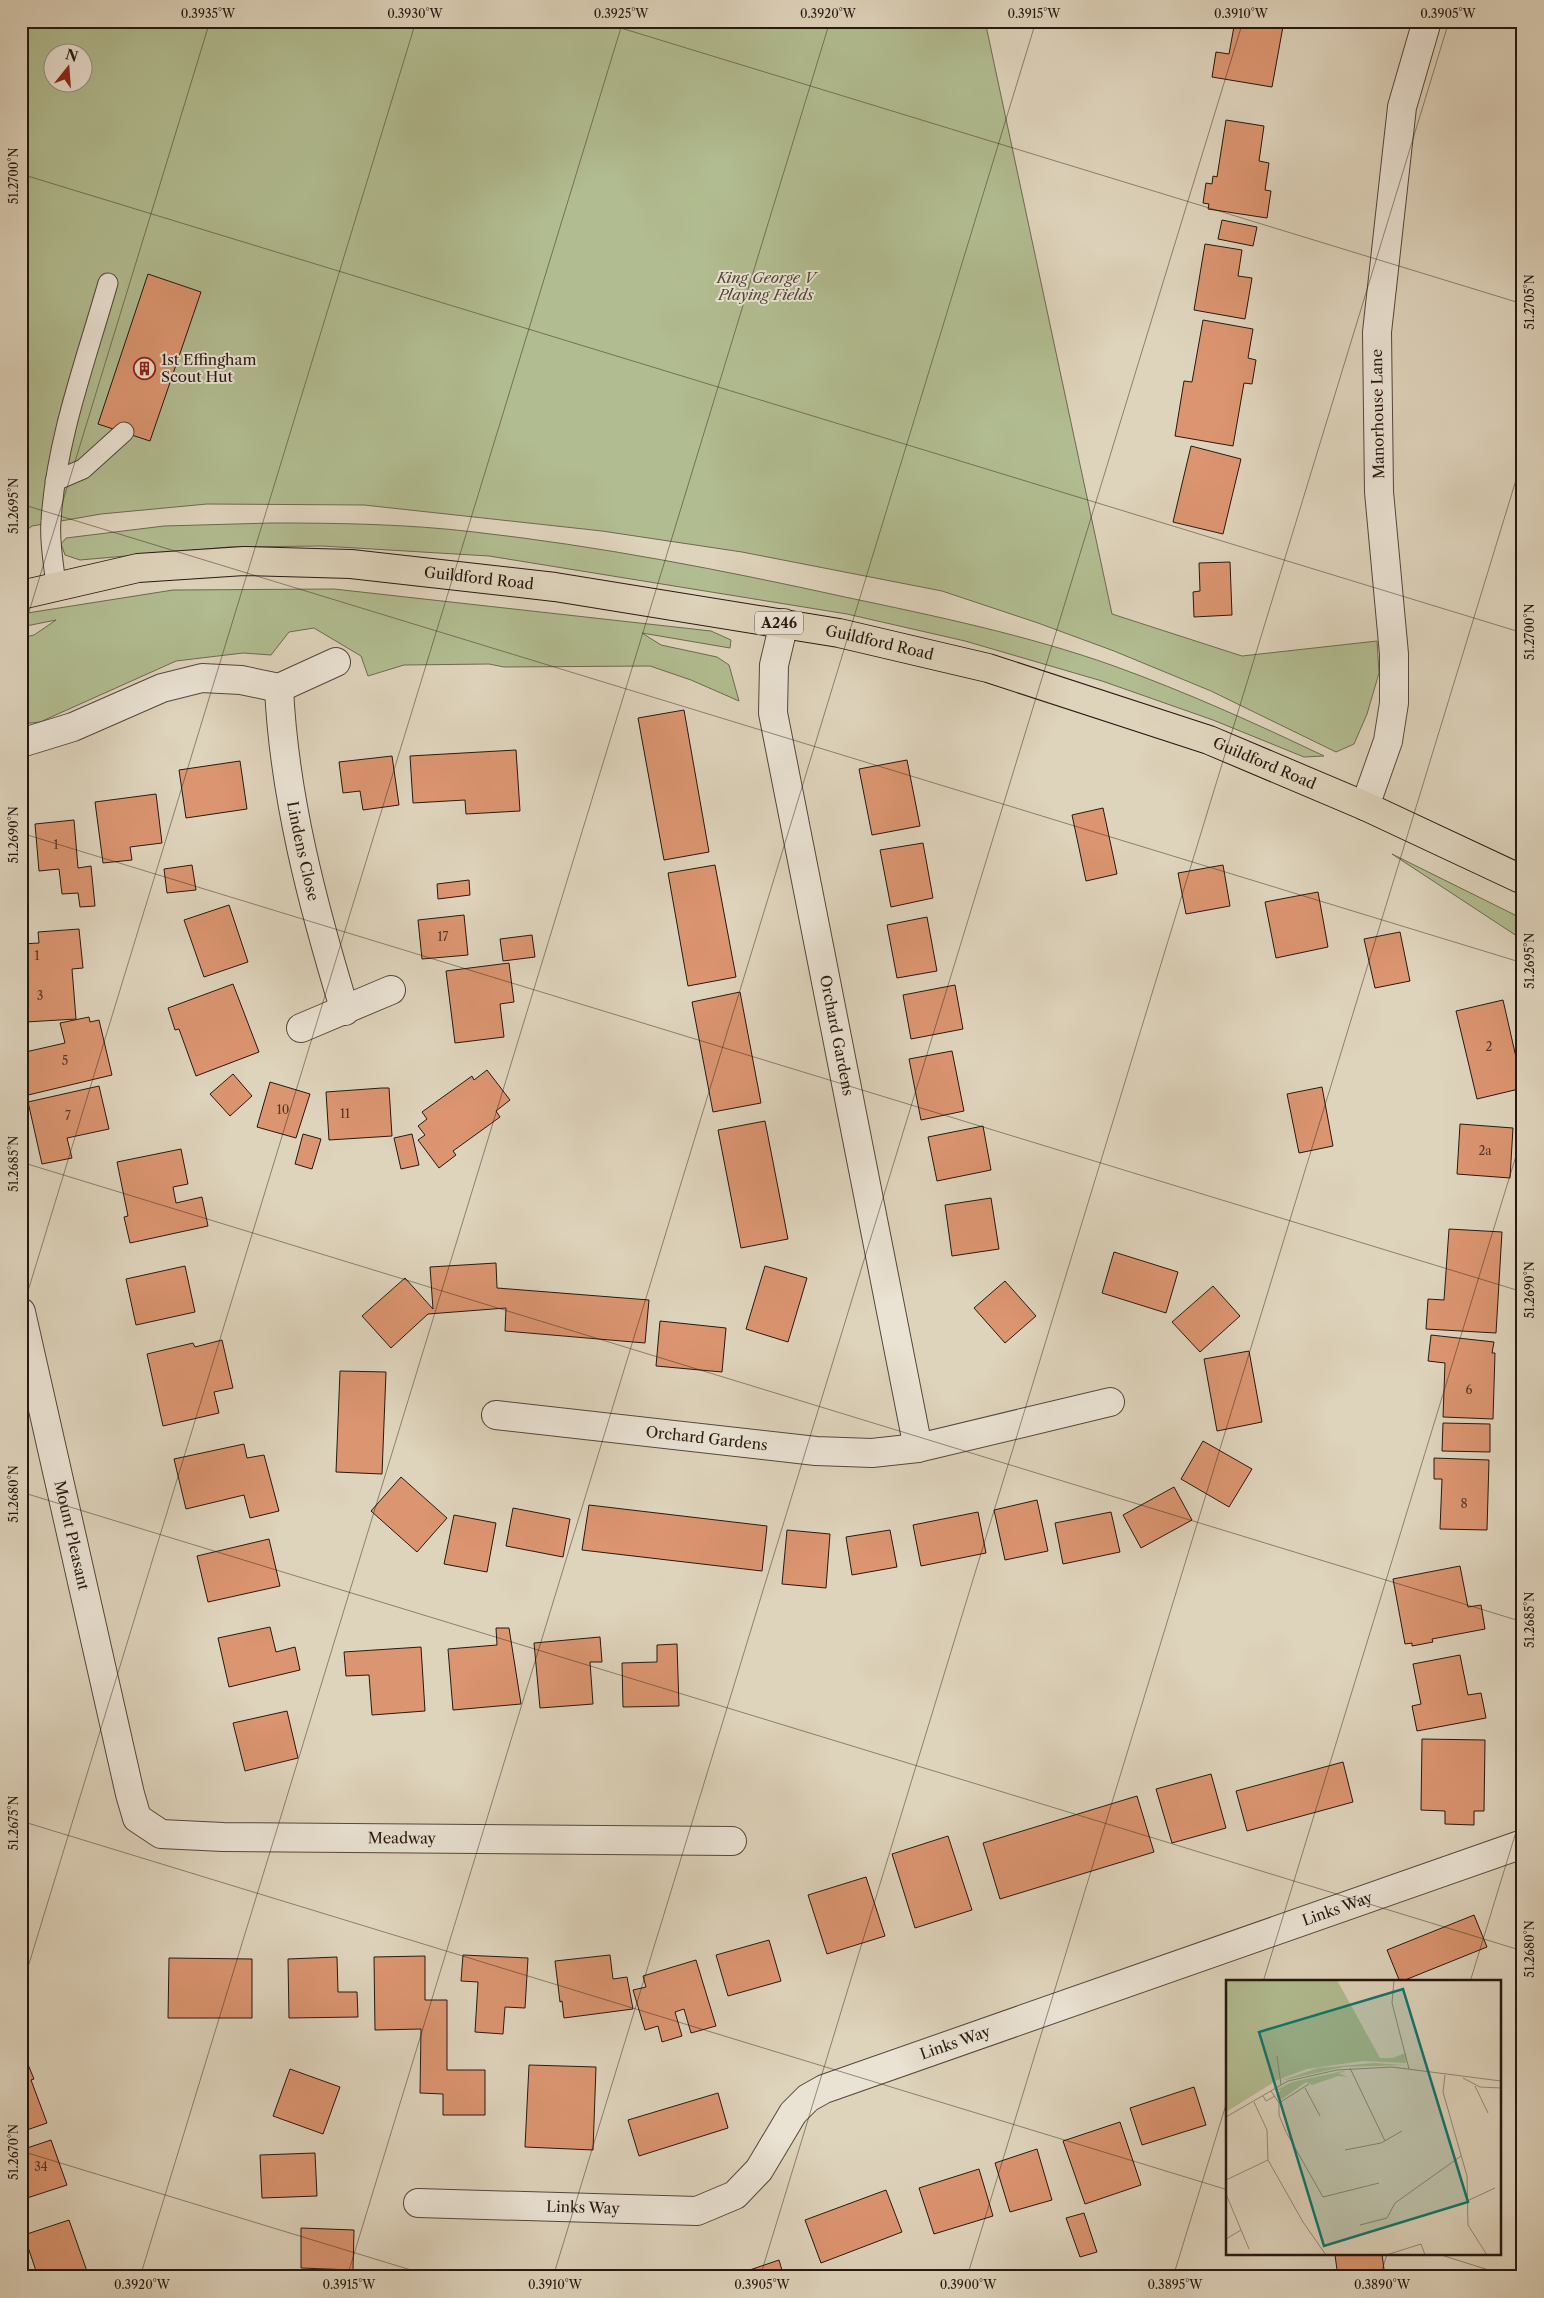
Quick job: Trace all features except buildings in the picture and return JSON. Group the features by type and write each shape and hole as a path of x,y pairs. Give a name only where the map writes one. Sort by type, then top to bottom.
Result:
{"main road":[{"name":"Guildford Road","path":"21,595 138,568 244,561 351,564 564,588 839,633 988,668 1209,740 1365,806 1523,880"}],"street":[{"name":"Manorhouse Lane","path":"1365,806 1388,741 1394,704 1394,654 1379,492 1377,332 1402,107 1427,21"},
{"name":"Orchard Gardens","path":"784,624 774,665 773,713 918,1448"},
{"path":"21,743 73,727 162,688 202,678 241,680 279,688 336,662"},
{"name":"Lindens Close","path":"279,688 295,818 327,949 345,1011"},
{"path":"301,1028 391,990"},
{"name":"Mount Pleasant","path":"21,1312 122,1759"},
{"name":"Orchard Gardens","path":"496,1415 816,1451 872,1453 918,1448 1110,1402"},
{"name":"Meadway","path":"122,1759 137,1818 161,1834 223,1837 732,1842"},
{"name":"Links Way","path":"418,2203 697,2211 735,2195 758,2170 793,2113 808,2098 824,2089 1523,1844"}],"lane":[{"path":"56,586 50,523 55,481 72,407 108,283"},
{"path":"55,481 83,469 124,432"}],"green space":[{"name":"King George V Playing Fields","path":"21,21 985,21 1112,614 1242,656 1377,641 1379,673 1367,714 1354,744 1336,752 1211,691 1114,651 1038,623 942,591 742,552 602,531 364,505 207,504 101,514 32,526 21,534"},
{"path":"272,523 348,524 449,529 567,544 707,568 913,611 1048,645 1114,666 1220,708 1324,756 1304,757 1213,720 1102,681 965,641 847,614 489,556 322,546 229,547 80,560 65,555 61,544 66,538 164,526"},
{"path":"334,589 711,631 731,640 730,648 642,633 661,645 717,657 729,665 739,701 691,680 650,666 504,667 489,664 404,665 368,676 361,656 314,628 289,632 271,655 243,653 176,661 40,722 21,724 21,638 34,635 56,620 21,627 21,614 173,590"},
{"path":"1392,854 1523,919 1523,940"}],"place":[{"name":"1st Effingham Scout Hut","path":"145,369"}]}
